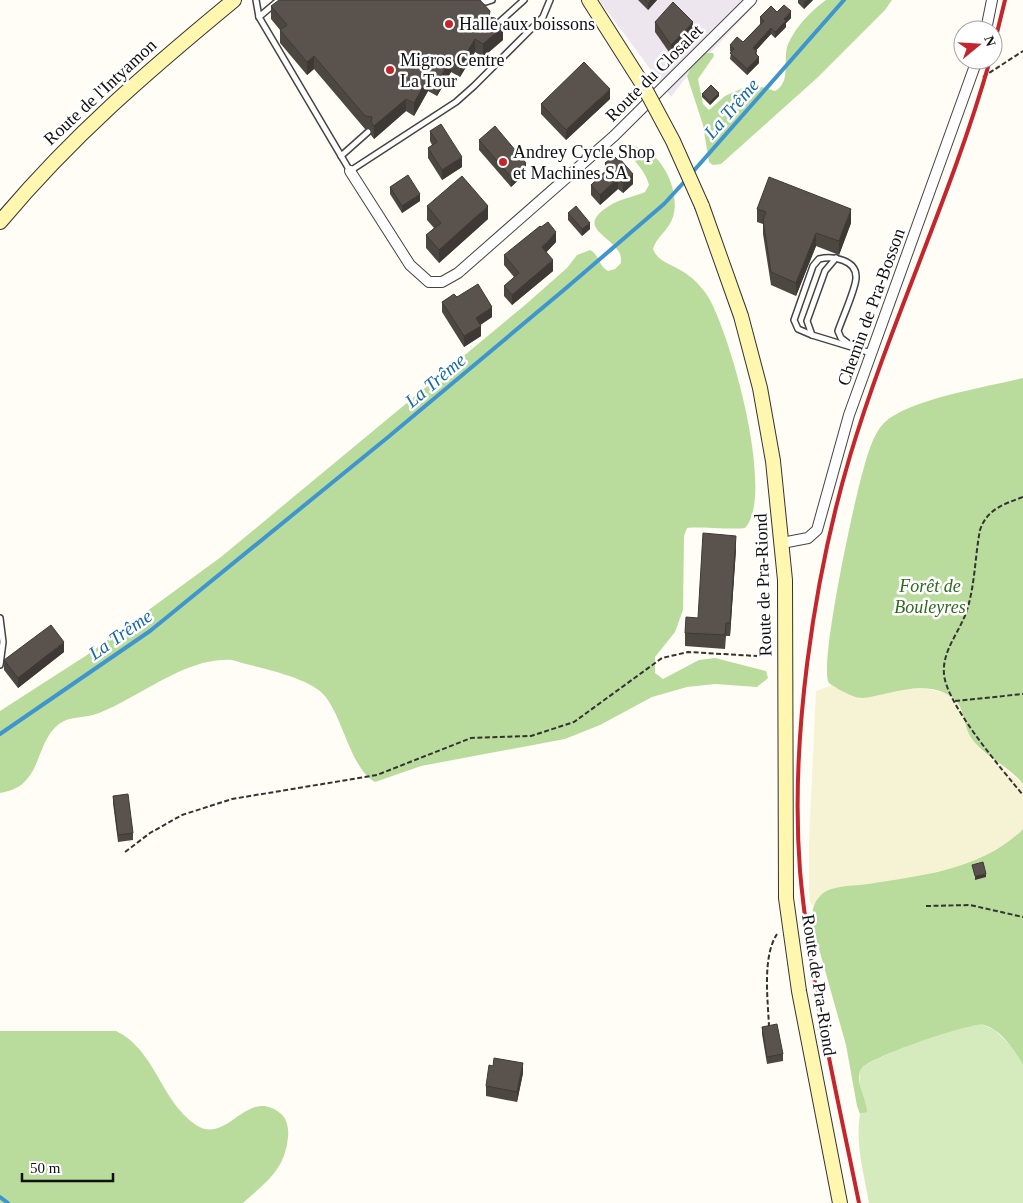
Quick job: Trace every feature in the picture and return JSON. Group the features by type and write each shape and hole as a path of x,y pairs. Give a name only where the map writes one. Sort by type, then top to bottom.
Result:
{"main road":[{"name":"Route de l'Intyamon","path":"0,222 55,158 102,112 234,0"},
{"name":"Route de Pra-Riond","path":"588,0 643,85 673,141 702,206 738,307 760,388 773,461 782,543 786,619 784,846 789,925 798,991 840,1203"}],"street":[{"name":"Route du Closalet","path":"350,171 410,265 429,282 442,282 465,267 614,136 750,0"},
{"path":"988,20 992,0"},
{"name":"Chemin de Pra-Bosson","path":"782,543 808,538 817,530 850,415 871,353 974,70"}],"lane":[{"path":"256,0 259,17 350,171 456,102 542,17 550,0"},
{"path":"259,17 279,0"},
{"path":"482,0 486,2 492,0"},
{"path":"493,27 524,0"},
{"path":"340,156 368,132"},
{"path":"853,347 841,338 838,331 856,278 853,268 844,260 830,256 819,259 813,266 794,320 798,329 871,353"},
{"path":"812,335 807,321 825,271 836,258"},
{"path":"0,618 3,642 0,665"}],"path":[{"path":"970,85 1023,51"},
{"path":"1023,496 990,513 980,530 968,608 945,656 944,675 955,701 974,733 1023,795"},
{"path":"125,852 182,815 232,799 377,775 471,738 531,736 574,722 662,658 688,652 757,656"},
{"path":"955,701 1023,694"},
{"path":"926,906 970,905 1023,917"},
{"path":"769,1035 767,985 772,943 778,933 789,925"}],"shaded area":[{"path":"599,0 759,0 711,52 690,69 671,97"},
{"path":"832,685 852,696 862,698 905,689 927,689 946,693 961,705 965,725 972,738 984,753 1023,784 1023,829 1001,849 968,864 817,901 814,907 810,902 809,891 809,841 816,691"}],"green space":[{"path":"826,0 892,0 885,10 817,78 721,164 713,165 709,162 703,125 687,76 690,69 706,53 713,53 714,56 698,79 703,104 709,110 725,96 752,84 775,91 780,87 785,76 786,50 795,31 804,19"},
{"path":"631,146 642,148 660,162 671,183 675,207 673,217 653,249 661,260 686,273 699,285 707,295 717,314 737,376 746,413 753,449 755,483 753,510 745,528 687,528 684,536 683,610 675,632 655,657 655,673 663,679 699,660 715,658 766,671 768,678 757,687 715,684 687,687 652,697 600,725 565,739 421,766 375,782 367,775 353,755 331,705 317,689 295,678 232,660 215,661 180,671 99,713 68,719 59,724 47,739 36,765 26,781 16,788 0,793 0,711 87,655 221,557 525,305 567,268 577,255 590,250 608,271 615,269 621,263 620,253 598,230 595,220 609,206 645,192 649,185 630,153 629,148"},
{"name":"Forêt de Bouleyres","path":"1023,378 1023,784 972,739 963,713 952,697 945,693 924,688 863,698 856,697 829,683 827,670 833,616 853,513 869,452 880,428 895,415 911,407 949,395"},
{"path":"1023,829 1023,1065 1002,1036 984,1025 942,1034 883,1056 862,1068 859,1078 867,1112 860,1114 846,1045 812,924 812,913 816,901 821,895 831,889 930,874 971,862 1007,843"},
{"path":"983,1025 995,1030 1011,1046 1023,1065 1023,1203 869,1203 859,1136 860,1114 863,1114 860,1084 861,1069 879,1058 929,1038 967,1026"},
{"path":"0,1031 116,1031 129,1039 140,1050 174,1103 196,1125 207,1129 218,1128 257,1106 268,1107 280,1113 287,1124 288,1137 279,1167 267,1182 243,1203 0,1203"}],"building":[{"name":"Migros Centre La Tour","path":"279,0 480,0 490,11 489,17 495,18 503,27 483,44 475,39 460,64 451,59 437,83 428,78 414,103 406,99 374,126 371,122 372,117 365,116 314,56 307,62 280,30 287,25 271,6"},
{"path":"673,2 693,22 671,45 655,22"},
{"path":"784,5 791,11 784,19 786,21 775,32 771,28 753,48 757,51 755,53 759,57 747,69 730,53 734,49 730,45 737,37 743,42 764,21 760,17 771,6 777,12"},
{"path":"584,62 610,89 566,130 541,104"},
{"path":"711,85 719,93 710,102 702,94"},
{"path":"441,124 462,157 442,170 428,148 437,142 430,131"},
{"path":"495,126 526,163 511,177 479,140"},
{"path":"614,156 618,160 620,159 633,174 623,183 618,178 600,195 591,185 609,168 605,163"},
{"path":"408,175 420,194 402,206 390,187"},
{"path":"462,176 488,206 439,250 426,235 441,223 427,206"},
{"path":"769,177 851,209 839,241 816,233 796,283 771,272 763,220 766,212 757,209"},
{"path":"576,206 590,223 582,229 568,213"},
{"path":"548,222 556,232 542,247 553,260 512,295 504,286 519,273 504,255 540,226"},
{"path":"478,284 492,307 476,318 481,326 464,336 442,302 454,294 457,297"},
{"path":"703,533 736,536 730,623 726,623 725,635 685,633 686,617 698,618"},
{"path":"51,625 64,642 18,678 4,660"},
{"path":"128,794 133,833 118,835 113,796"},
{"path":"983,862 986,874 975,876 972,865"},
{"path":"777,1024 783,1054 767,1057 762,1027"},
{"path":"494,1058 523,1063 517,1092 486,1086 489,1065 493,1066"}],"waterway":[{"name":"La Trême","path":"690,175 844,0"},
{"name":"La Trême","path":"0,734 150,631 387,438 565,289 664,204 686,180"},
{"name":"La Trême","path":"0,1197 8,1203"}],"railway":[{"path":"1000,20 1005,0"},
{"path":"859,1203 817,996 800,871 798,769 807,662 825,555 850,456 883,357 958,160 987,70"}],"place":[{"name":"Halle aux boissons","path":"449,24"},
{"name":"Migros Centre La Tour","path":"390,70"},
{"name":"Andrey Cycle Shop et Machines SA","path":"503,162"}]}
